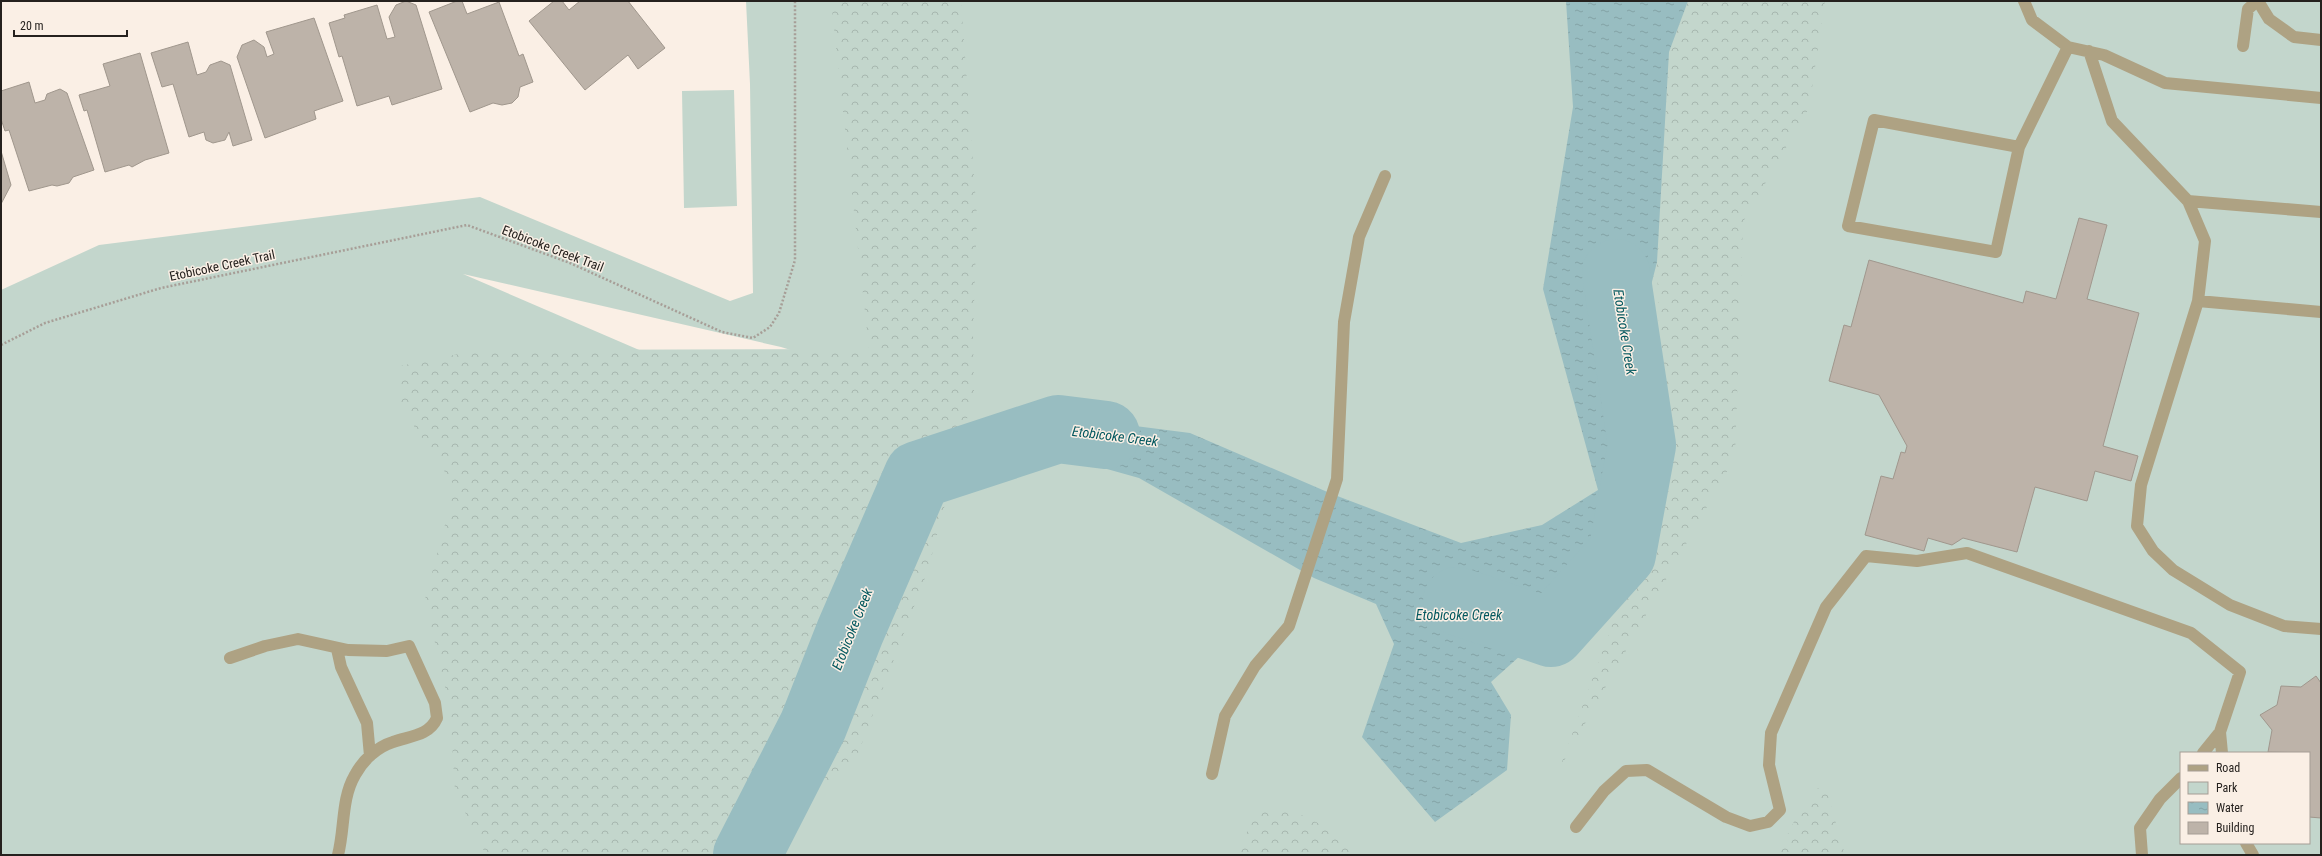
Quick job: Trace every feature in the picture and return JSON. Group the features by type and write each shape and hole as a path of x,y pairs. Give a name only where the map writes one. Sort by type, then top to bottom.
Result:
{"lane":[{"path":"2024,1 2032,20 2068,47 2104,55 2165,83 2321,98"},
{"path":"2243,46 2248,9 2258,1 2269,19 2294,37 2321,40"},
{"path":"2019,147 1874,120 1848,226 1996,252 2019,147 2068,47"},
{"path":"2089,51 2112,121 2188,202 2205,241 2198,301 2141,485 2137,526 2153,551 2173,570 2230,605 2284,626 2321,629"},
{"path":"1212,774 1224,716 1256,666 1289,626 1337,479 1344,322 1359,237 1385,176"},
{"path":"2188,202 2321,212"},
{"path":"2198,301 2321,312"},
{"path":"1576,827 1604,791 1626,771 1647,770 1726,817 1750,826 1768,822 1780,810 1769,765 1771,733 1826,607 1866,556 1917,561 1967,553 2191,633 2240,672 2220,732 2204,752"},
{"path":"230,658 260,647 298,639 306,639 337,649 387,651 409,646 435,703 437,718 429,730 392,742 362,763 349,786 338,855"},
{"path":"337,649 341,667 367,723 370,756"},
{"path":"2220,732 2222,752"},
{"path":"2142,855 2140,828 2160,799 2180,779"},
{"path":"2247,844 2253,855"}],"path":[{"name":"Etobicoke Creek Trail","path":"1,345 45,323 160,288 467,225 570,263 722,332 753,338 770,327 779,312 794,260 795,1"}],"green space":[{"path":"746,1 2321,1 2321,855 1,855 1,290 99,245 480,197 730,301 753,293 750,84","holes":["463,274 781,347 848,368 767,405"]},
{"path":"831,1 961,1 977,217 973,334 974,392 928,570 854,764 751,855 486,855 455,792 450,709 425,599 455,487 401,407 400,366 478,350 869,349"},
{"path":"1688,1 1825,1 1809,108 1743,222 1735,457 1559,770 1663,486 1657,262 1669,52"},
{"path":"734,90 737,206 684,208 682,91"},
{"path":"1824,781 1845,855 1777,855 1801,808"},
{"path":"1289,809 1320,824 1356,855 1235,855 1257,812"}],"water":[{"name":"Etobicoke Creek","path":"1566,1 1688,1 1669,52 1657,262 1627,380 1625,532 1591,592 1491,682 1511,715 1507,770 1435,822 1362,737 1394,644 1376,604 1314,578 1139,478 996,438 1104,422 1190,433 1332,494 1461,543 1542,525 1598,490 1543,289 1573,107"}],"building":[{"path":"406,1 416,5 442,89 392,105 389,96 357,106 342,56 339,57 329,23 345,18 344,15 377,5 387,39 395,37 389,17 396,5"},
{"path":"457,1 462,1 467,14 499,2 519,56 523,54 533,82 520,87 518,97 512,103 502,105 493,103 470,112 429,12"},
{"path":"554,1 562,1 569,10 580,1 628,1 665,48 638,69 628,55 585,90 529,21"},
{"path":"314,18 343,101 314,111 316,119 265,138 237,57 242,45 254,40 264,47 267,57 274,54 266,32"},
{"path":"188,42 197,75 206,72 210,65 221,61 230,65 252,140 233,146 229,132 225,140 213,143 206,140 204,132 189,137 173,84 162,87 151,53"},
{"path":"140,53 169,153 145,160 132,167 129,165 105,172 87,110 84,111 79,95 110,86 103,64"},
{"path":"29,82 35,103 45,100 47,94 60,89 67,93 94,170 73,177 69,183 57,186 52,185 29,191 9,130 5,131 1,119 1,91"},
{"path":"1,151 11,185 1,204"},
{"path":"2079,218 2107,225 2087,299 2139,313 2103,446 2138,456 2131,481 2095,471 2087,501 2035,487 2017,552 1963,538 1952,545 1928,538 1924,551 1865,535 1881,476 1893,479 1901,452 1905,453 1907,446 1879,395 1829,381 1844,325 1851,327 1869,260 2023,303 2026,291 2056,299"},
{"path":"2316,676 2321,683 2321,818 2310,817 2310,752 2268,752 2272,730 2260,715 2277,705 2281,686 2301,687"}],"waterway":[{"name":"Etobicoke Creek","path":"1457,601 1551,633 1622,554 1642,445 1616,273"},
{"name":"Etobicoke Creek","path":"747,855 813,726 850,632 918,475 1058,429 1106,435"}]}
